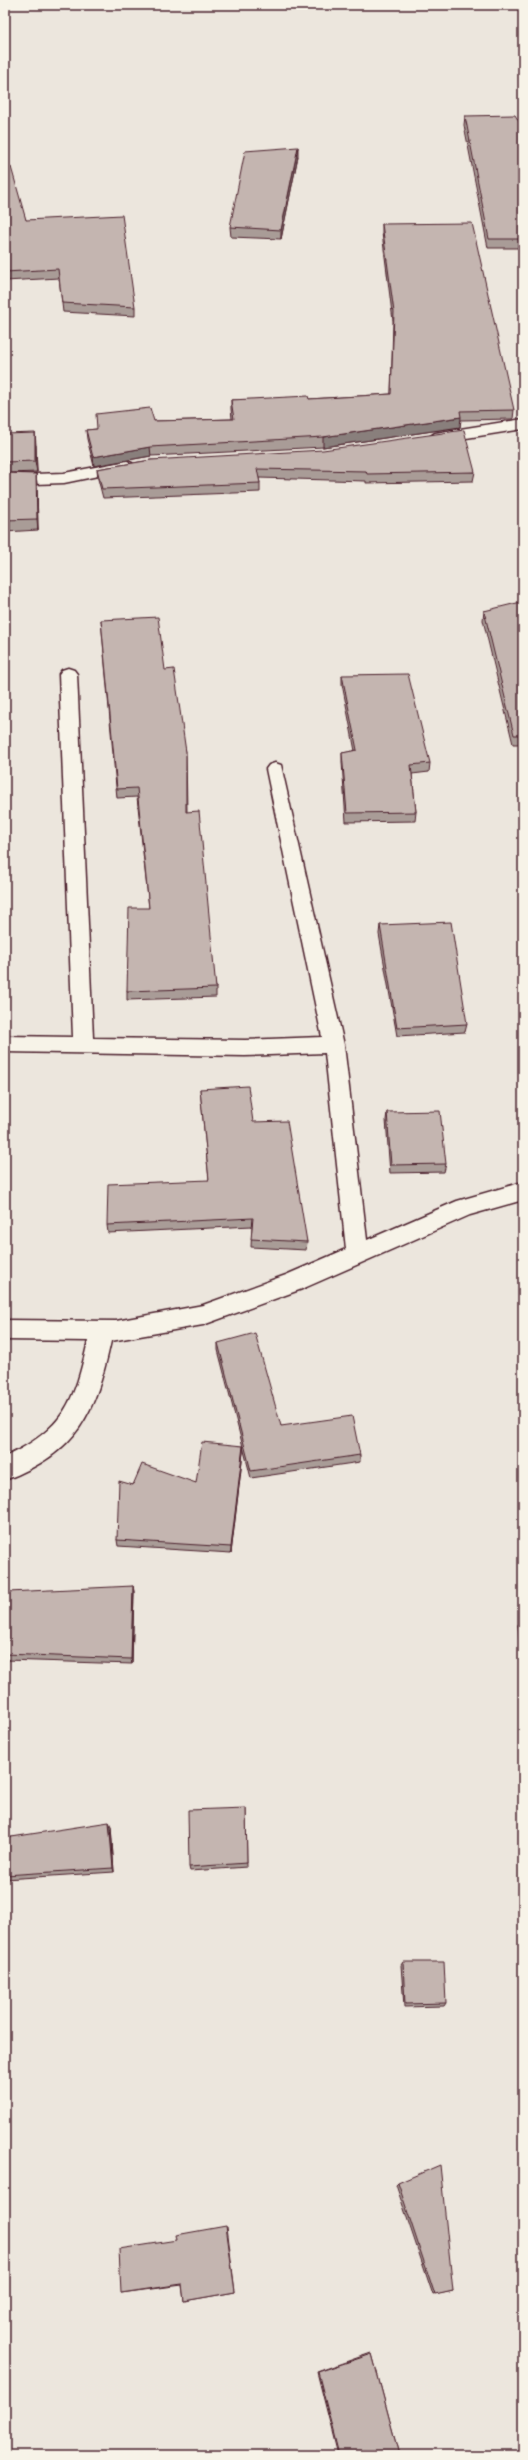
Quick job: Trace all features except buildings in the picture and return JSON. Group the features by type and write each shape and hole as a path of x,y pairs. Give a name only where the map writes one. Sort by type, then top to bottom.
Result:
{"street":[{"path":"420,440 523,424"},
{"path":"5,480 64,478 144,464"},
{"path":"68,674 83,1045"},
{"path":"275,769 334,1045 358,1254"},
{"path":"5,1044 245,1048 334,1045"},
{"path":"5,1330 116,1331 204,1315 294,1282 465,1207 523,1191"},
{"path":"5,1469 52,1443 71,1422 88,1394 102,1331"}]}
